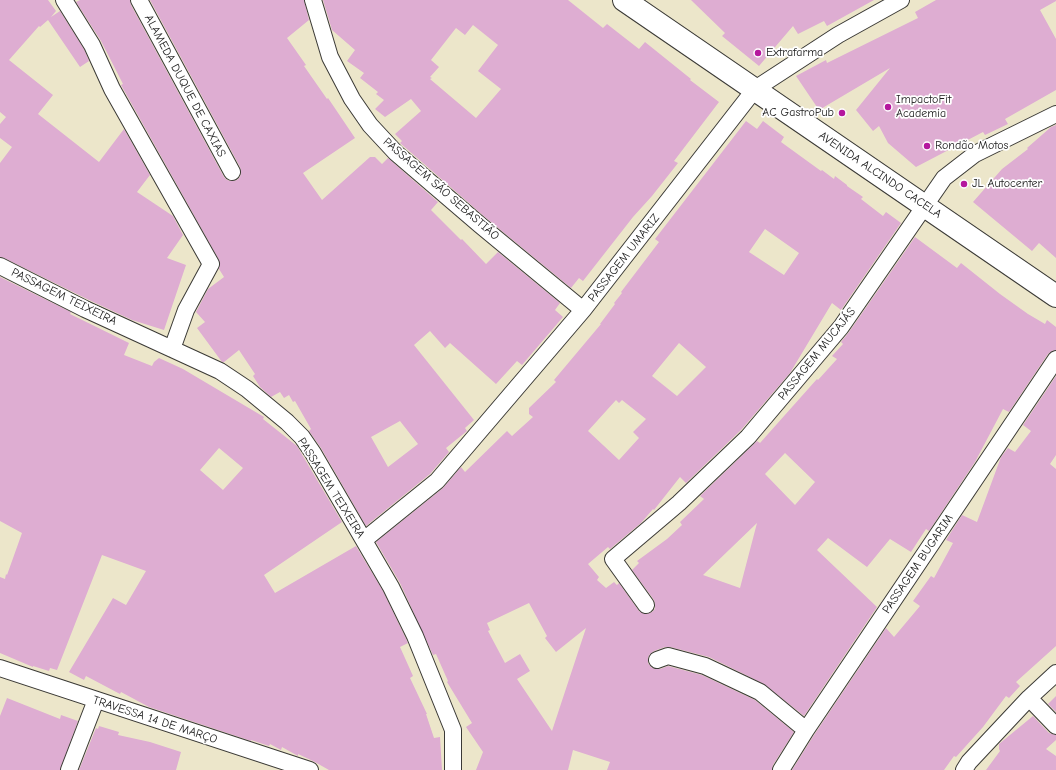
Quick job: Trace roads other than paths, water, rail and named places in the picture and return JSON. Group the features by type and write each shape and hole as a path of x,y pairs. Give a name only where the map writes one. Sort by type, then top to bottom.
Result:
{"main road":[{"name":"AVENIDA ALCINDO CACELA","path":"624,0 1056,296"}],"street":[{"path":"64,0 92,45 112,89 211,264 186,310 172,349"},
{"name":"ALAMEDA DUQUE DE CAXIAS","path":"139,0 232,172"},
{"name":"PASSAGEM SÃO SEBASTIÃO","path":"313,0 330,57 352,99 370,125 396,153 583,310"},
{"name":"PASSAGEM UMARIZ","path":"364,540 437,480 583,310 755,90 838,35 901,0"},
{"name":"PASSAGEM MUCAJÁS","path":"646,605 613,559 679,503 748,437 841,327 944,178 975,154 1056,114"},
{"name":"PASSAGEM TEIXEIRA","path":"0,266 71,302 220,371 247,389 287,422 302,437 313,453 391,587 415,636 452,730 453,770"},
{"name":"PASSAGEM BUGARIM","path":"781,770 806,730 1056,359"},
{"path":"657,660 668,656 705,666 760,692 806,730"},
{"name":"TRAVESSA 14 DE MARÇO","path":"0,668 305,769"},
{"path":"964,770 969,762 1029,698 1056,673"},
{"path":"1029,698 1056,726"},
{"path":"69,770 96,700"}],"place":[{"name":"Extrafarma","path":"758,53"},
{"name":"ImpactoFit Academia","path":"888,107"},
{"name":"AC GastroPub","path":"842,113"},
{"name":"Rondão Motos","path":"927,146"},
{"name":"JL Autocenter","path":"964,184"}]}
